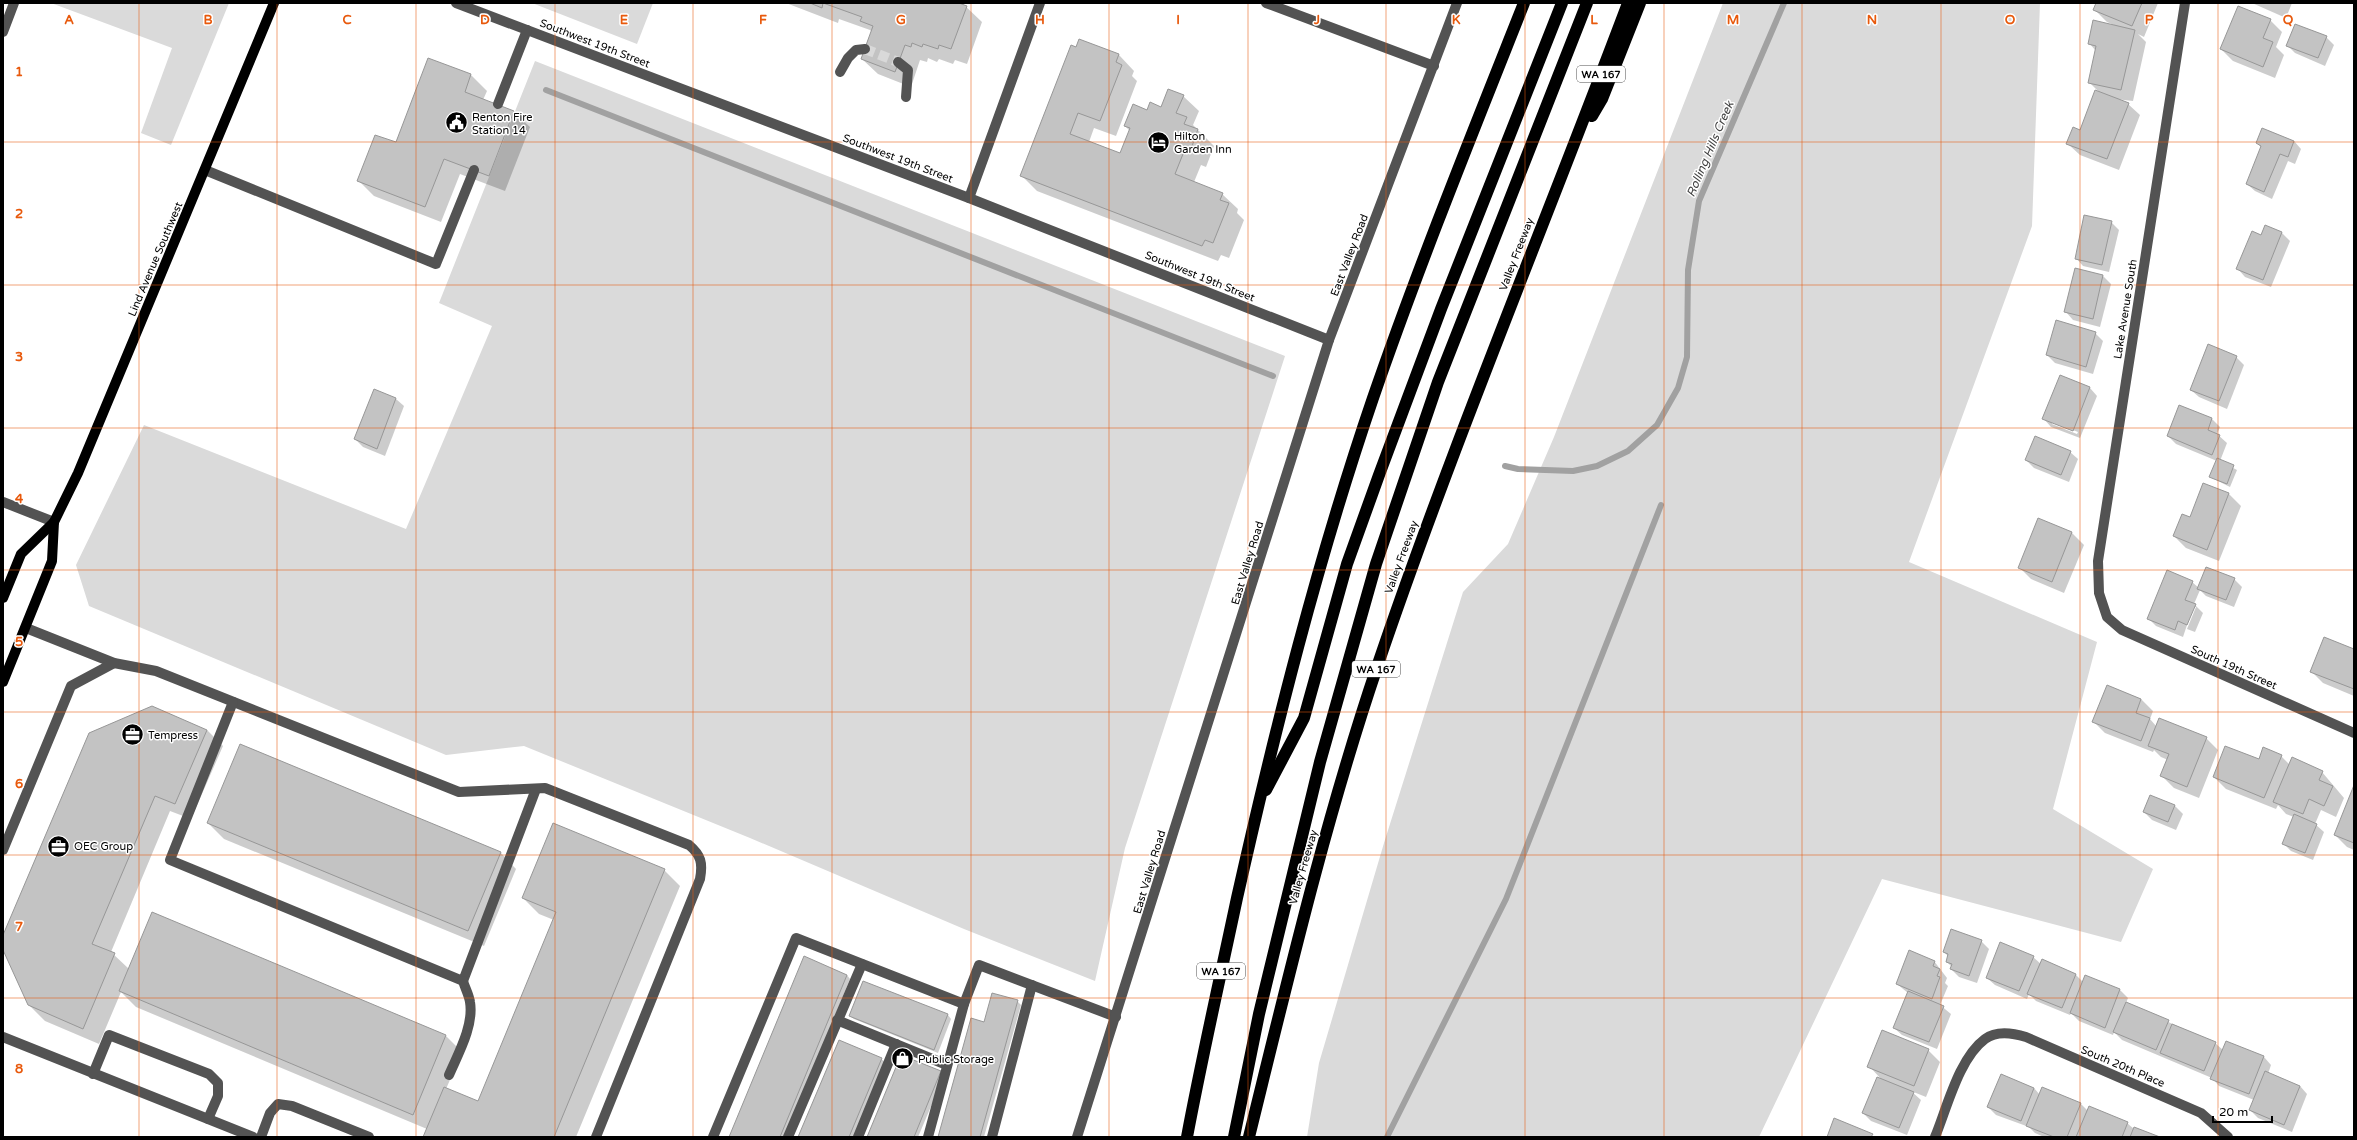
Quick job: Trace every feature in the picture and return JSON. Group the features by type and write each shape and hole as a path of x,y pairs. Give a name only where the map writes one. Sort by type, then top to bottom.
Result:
{"highway":[{"name":"WA 167","path":"1187,1137 1197,1080 1258,805 1296,649 1331,530 1372,400 1409,295 1524,3"},
{"path":"1258,805 1304,718 1347,564 1379,475 1440,309 1562,3"},
{"path":"1234,1137 1259,1014 1320,762 1376,564 1438,382 1587,3"},
{"name":"Valley Freeway","path":"1249,1137 1306,903 1376,671 1416,552 1557,183 1575,145 1628,3"},
{"path":"1575,145 1602,99 1640,3"}],"main road":[{"name":"Lind Avenue Southwest","path":"3,598 21,554 54,522 81,466 274,3"},
{"name":"Lind Avenue Southwest","path":"3,682 52,561 54,522"}],"street":[{"path":"3,32 14,3"},
{"name":"Southwest 19th Street","path":"456,3 968,198 1329,340"},
{"path":"968,198 1040,3"},
{"path":"1266,3 1434,66"},
{"name":"East Valley Road","path":"1077,1137 1329,340 1457,3"},
{"name":"Lake Avenue South","path":"2107,617 2099,593 2098,561 2185,3"},
{"path":"498,104 527,30"},
{"path":"840,72 848,58 856,50 865,49"},
{"path":"898,62 908,70 906,98"},
{"path":"205,170 436,264 474,170"},
{"path":"3,502 54,522"},
{"name":"South 19th Street","path":"2107,617 2122,630 2354,733"},
{"path":"26,628 114,663 156,671 459,792 544,788 689,845 699,853 702,866 700,879 596,1137"},
{"path":"3,850 71,686 114,663"},
{"path":"233,702 170,860 463,981"},
{"path":"449,1075 466,1033 470,1014 470,1002 463,981 536,788"},
{"path":"713,1137 796,938 964,1004"},
{"path":"788,1137 862,964"},
{"path":"928,1137 964,1004 979,965 1116,1017"},
{"path":"992,1137 1032,985"},
{"path":"838,1020 947,1065"},
{"name":"South 20th Place","path":"1935,1137 1964,1063 1985,1039 2002,1033 2014,1033 2026,1037 2201,1113 2228,1137"},
{"path":"93,1074 109,1035 208,1074 218,1083 218,1096 208,1119"},
{"path":"3,1037 253,1137"},
{"path":"858,1137 896,1044"},
{"path":"261,1137 270,1113 278,1104 292,1106 369,1137"}],"shaded area":[{"path":"51,3 229,3 171,145 141,133 172,48"},
{"path":"532,3 653,3 637,44"},
{"path":"1723,3 2040,3 2032,226 1909,562 2097,642 2053,809 2153,869 2121,942 1882,879 1759,1137 1307,1137 1319,1063 1384,843 1463,592 1508,544 1554,437"},
{"path":"535,61 1285,356 1125,848 1095,981 964,929 750,838 524,746 446,755 89,606 76,565 144,425 406,529 492,326 439,303"}],"building":[{"path":"810,3 823,3 822,8"},
{"path":"823,3 959,3 967,6 951,49 939,45 938,49 923,44 922,47 912,43 911,47 905,45 895,72 861,59 873,26 860,21 862,17"},
{"path":"2096,3 2142,3 2132,26 2093,10"},
{"path":"2238,6 2271,19 2263,38 2273,42 2263,67 2220,49"},
{"path":"2093,20 2135,30 2121,90 2088,83 2096,46 2088,44"},
{"path":"2295,24 2327,36 2318,58 2286,46"},
{"name":"Hilton Garden Inn","path":"1079,39 1119,54 1116,62 1122,65 1100,121 1078,113 1070,134 1120,153 1130,128 1124,126 1133,104 1147,110 1150,102 1161,107 1168,89 1184,95 1176,113 1187,117 1184,124 1198,129 1190,152 1185,149 1175,174 1223,193 1220,200 1229,203 1213,243 1205,240 1202,246 1020,176 1071,45 1076,47"},
{"name":"Renton Fire Station 14","path":"428,58 471,74 465,92 514,111 489,176 444,159 425,207 357,181 375,135 396,142"},
{"path":"2095,90 2129,103 2107,159 2066,144 2073,127 2080,130"},
{"path":"2262,128 2294,141 2288,157 2280,154 2264,192 2246,184 2261,146 2256,143"},
{"path":"2084,215 2112,221 2102,265 2075,259"},
{"path":"2265,225 2282,232 2263,280 2236,269 2252,231 2261,235"},
{"path":"2075,268 2103,275 2093,319 2064,312"},
{"path":"2056,320 2096,332 2086,367 2046,355"},
{"path":"2208,344 2237,356 2219,401 2190,390"},
{"path":"2060,375 2090,387 2073,431 2042,419"},
{"path":"374,389 396,398 377,449 354,439"},
{"path":"2179,405 2212,418 2208,430 2220,435 2212,455 2167,436"},
{"path":"2035,436 2071,451 2061,475 2025,460"},
{"path":"2217,458 2234,465 2227,484 2209,477"},
{"path":"2203,483 2229,493 2207,550 2173,536 2182,514 2190,517"},
{"path":"2038,518 2072,532 2052,582 2018,568"},
{"path":"2206,567 2235,578 2226,600 2197,589"},
{"path":"2167,570 2193,581 2185,600 2196,604 2187,625 2178,621 2175,630 2147,619"},
{"path":"2324,637 2354,649 2354,689 2310,672"},
{"path":"2107,685 2141,699 2136,713 2150,718 2141,741 2092,722"},
{"path":"152,706 207,730 175,804 155,796 92,944 115,953 83,1029 28,1005 3,950 3,935 89,733"},
{"path":"2159,718 2207,737 2187,787 2160,776 2169,754 2148,746"},
{"path":"240,744 501,852 468,931 207,823"},
{"path":"2225,746 2259,759 2263,747 2282,755 2264,798 2213,777"},
{"path":"2292,757 2323,771 2319,780 2333,786 2324,806 2309,799 2303,814 2273,802"},
{"path":"2354,785 2354,843 2334,835"},
{"path":"2150,795 2175,805 2168,822 2143,812"},
{"path":"2294,814 2317,824 2305,853 2282,844"},
{"path":"553,823 665,869 554,1137 423,1137 444,1087 478,1101 556,912 522,898"},
{"path":"152,912 446,1035 413,1115 119,991"},
{"path":"1951,929 1982,940 1969,976 1950,969 1952,964 1946,962 1948,954 1943,952"},
{"path":"2000,942 2034,956 2019,991 1986,978"},
{"path":"1909,950 1935,961 1933,966 1940,969 1937,976 1940,977 1932,999 1896,984"},
{"path":"804,956 847,975 780,1137 729,1137"},
{"path":"2042,959 2076,974 2062,1008 2027,994"},
{"path":"2085,975 2120,989 2105,1028 2070,1013"},
{"path":"863,981 948,1014 934,1050 849,1016"},
{"path":"1908,991 1944,1006 1929,1042 1893,1028"},
{"path":"992,993 1018,1000 980,1137 938,1137 971,1018 984,1022"},
{"path":"2126,1002 2169,1020 2156,1050 2113,1032"},
{"path":"2172,1024 2216,1042 2204,1071 2160,1053"},
{"path":"1882,1030 1929,1049 1914,1086 1867,1067"},
{"path":"839,1040 882,1058 849,1137 798,1137"},
{"path":"2226,1041 2264,1056 2249,1094 2210,1079"},
{"path":"901,1055 941,1071 914,1137 867,1137"},
{"path":"2265,1071 2300,1086 2284,1125 2249,1110"},
{"path":"2001,1074 2034,1088 2021,1121 1987,1107"},
{"path":"1877,1077 1914,1092 1899,1128 1862,1113"},
{"path":"2042,1087 2081,1103 2067,1137 2054,1137 2026,1126"},
{"path":"2089,1106 2128,1122 2122,1137 2076,1137"},
{"path":"1834,1118 1873,1134 1871,1137 1827,1137"},
{"path":"2134,1127 2160,1137 2130,1137"}],"waterway":[{"name":"Rolling Hills Creek","path":"1505,466 1518,469 1573,471 1597,466 1628,451 1657,425 1678,388 1687,357 1688,270 1699,201 1784,3"},
{"path":"546,90 1273,376"},
{"path":"1387,1137 1506,899 1661,505"}],"tunnel":[{"path":"865,49 898,62"}],"place":[{"name":"Renton Fire Station 14","path":"456,123"},
{"name":"Hilton Garden Inn","path":"1159,142"},
{"name":"Tempress","path":"133,735"},
{"name":"OEC Group","path":"58,846"},
{"name":"Public Storage","path":"902,1059"}]}
